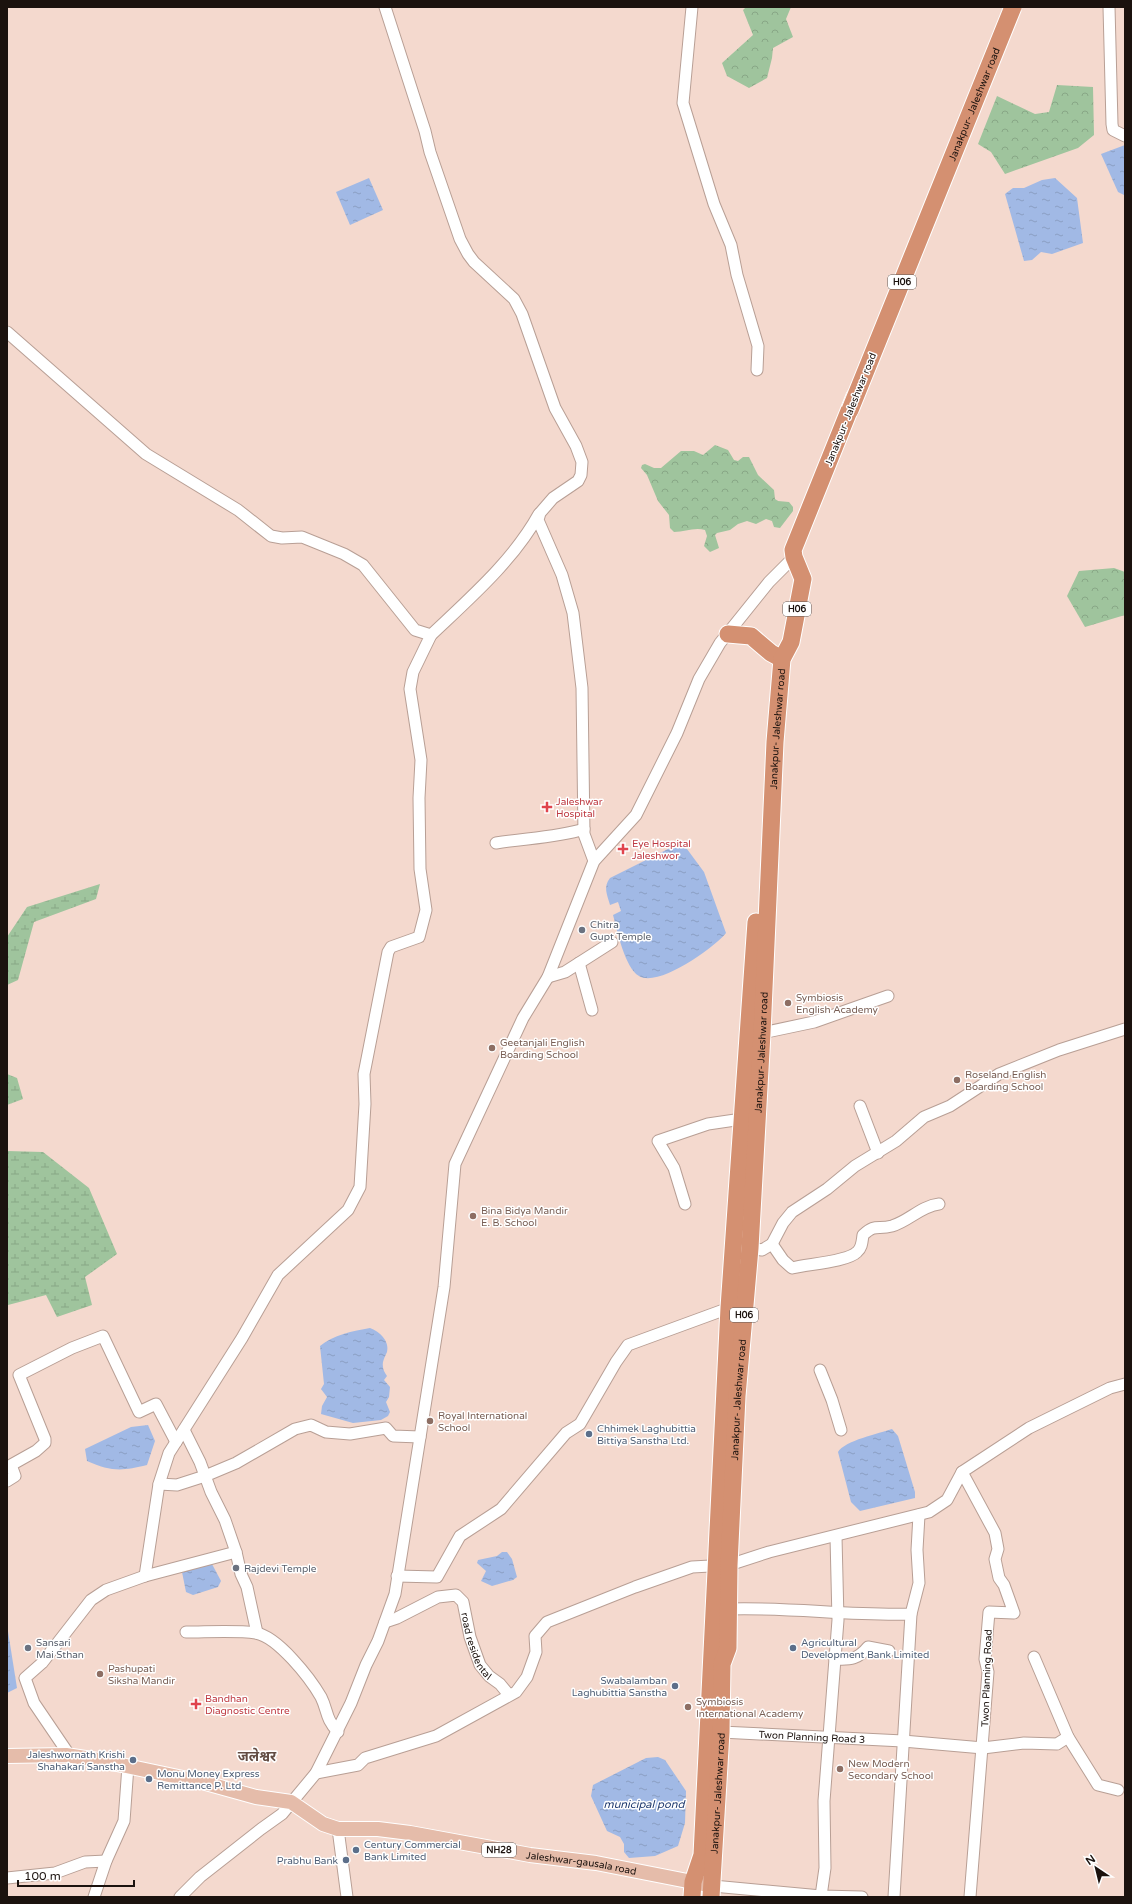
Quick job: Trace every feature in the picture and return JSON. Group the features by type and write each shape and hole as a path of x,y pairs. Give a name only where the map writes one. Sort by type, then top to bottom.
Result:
{"highway":[{"name":"Janakpur- Jaleshwar road","path":"712,1892 722,1664 728,1648 729,1609 723,1565 750,1248 753,1165 762,1033 776,742 782,659 791,642 803,579 794,557 793,550 917,245 944,168 1007,7"},
{"name":"Janakpur- Jaleshwar road","path":"1013,7 917,245 850,410 1013,7"},
{"path":"728,634 751,636 782,659"},
{"name":"H06","path":"692,1890 702,1855 723,1565 729,1308 767,759 776,742"}],"main road":[{"name":"Jaleshwar-gausala road","path":"7,1756 70,1756 128,1766 202,1782 256,1797 291,1802 323,1824 338,1828 378,1829 410,1833 530,1855 596,1863 692,1890 712,1892"}],"street":[{"path":"145,1576 159,1484 169,1453 242,1338 278,1274 348,1210 360,1186 365,1104 364,1074 388,952 391,947 419,938 426,910 420,868 421,760 410,689 413,672 431,635 491,577 531,529 540,513 553,498 578,481 581,475 582,462 576,446 556,408 522,314 514,299 474,262 460,239 430,152 425,131 385,7"},
{"path":"692,7 683,103 714,204 731,245 737,275 758,346 757,370"},
{"path":"1109,7 1112,124 1113,130 1125,136"},
{"path":"7,332 146,454 238,510 271,536 282,538 302,537 344,554 363,565 415,630 431,635"},
{"path":"540,513 538,520 562,575 573,613 582,688 584,834 594,861"},
{"path":"180,1897 200,1877 282,1814 316,1773 338,1732 385,1622 395,1594 444,1287 455,1164 523,1018 548,976 594,861 636,815 677,733 699,679 720,643 769,582 794,557"},
{"path":"496,843 518,839 561,836 584,829"},
{"path":"548,976 565,972 612,942"},
{"path":"579,964 592,1010"},
{"path":"762,1033 814,1022 888,996"},
{"path":"750,1248 762,1250 772,1244 782,1223 792,1212 827,1189 855,1166 896,1141 924,1117 950,1106 999,1074 1059,1050 1125,1029"},
{"path":"860,1106 878,1153"},
{"path":"685,1204 674,1168 658,1141 708,1124 742,1119"},
{"path":"772,1244 792,1268 847,1257 856,1253 862,1245 863,1235 872,1228 891,1226 931,1205 939,1204"},
{"path":"398,1576 437,1577 460,1536 501,1509 566,1433 580,1424 616,1362 628,1345 729,1308"},
{"path":"7,1481 15,1476 11,1465 36,1451 45,1443 46,1439 19,1375 72,1348 103,1336 139,1412 156,1404 176,1442"},
{"path":"820,1370 832,1400 841,1430"},
{"path":"316,1773 358,1765 365,1758 436,1736 516,1692 527,1677 536,1652 535,1636 547,1622 635,1587 686,1569 723,1565 929,1512 947,1500 962,1472 1029,1428 1110,1388 1125,1384"},
{"path":"159,1484 177,1485 205,1476 236,1463 295,1429 311,1425 326,1432 350,1434 386,1428 393,1436 420,1437"},
{"path":"184,1430 200,1462 225,1520 236,1552 241,1574 247,1587 257,1633"},
{"name":"Twon Planning Road","path":"962,1472 995,1533 998,1549 995,1559 999,1578 1004,1585 1014,1613 989,1612 985,1659 988,1672 983,1748"},
{"path":"894,1897 911,1614 919,1583 917,1550 919,1515"},
{"path":"821,1896 825,1868 824,1801 835,1659 837,1612 836,1537"},
{"path":"70,1756 34,1704 25,1678 42,1663 91,1600 106,1590 145,1576 236,1552"},
{"name":"road residental","path":"385,1622 398,1618 438,1597 456,1595 463,1602 470,1636 480,1665 509,1695"},
{"path":"729,1609 752,1608 874,1615 911,1614"},
{"path":"186,1632 257,1633 272,1640 300,1668 321,1698 329,1722 338,1732"},
{"path":"835,1659 851,1660 861,1655 868,1647 889,1650"},
{"path":"1034,1657 1068,1736 1098,1785 1118,1790"},
{"name":"Twon Planning Road 3","path":"720,1732 904,1741 983,1748"},
{"path":"970,1897 983,1748 1024,1743 1057,1744 1068,1736"},
{"path":"94,1897 106,1861 124,1822 128,1766"},
{"path":"338,1828 347,1897"},
{"path":"7,1878 55,1873 85,1862 106,1861"},
{"path":"712,1892 862,1897"}],"green space":[{"path":"746,7 791,7 786,19 793,37 773,48 767,78 749,88 727,76 722,63 753,35 743,10"},
{"path":"1057,85 1093,87 1094,135 1078,148 1005,174 991,152 978,144 997,96 1035,114 1049,112"},
{"path":"715,445 728,450 734,460 738,461 743,457 749,457 758,475 774,490 775,499 778,501 789,502 793,507 793,511 780,528 774,527 772,521 766,519 756,524 747,521 738,524 730,530 717,533 715,535 719,548 710,552 704,546 707,536 705,530 697,529 674,532 670,528 669,515 658,501 647,475 641,468 642,465 645,464 654,468 661,468 681,451 694,451 703,455"},
{"path":"1114,568 1125,572 1125,615 1085,627 1067,596 1079,571"},
{"path":"100,884 96,899 34,922 18,980 7,985 7,937 27,907"},
{"path":"7,1074 17,1078 23,1099 7,1105"},
{"path":"7,1151 43,1152 89,1188 117,1254 85,1277 92,1305 57,1317 46,1295 8,1305"}],"water":[{"path":"1125,145 1124,195 1118,192 1101,154"},
{"path":"369,178 383,210 350,225 336,192"},
{"path":"1055,178 1077,198 1083,243 1052,254 1041,252 1032,260 1024,261 1005,194 1013,188 1024,188 1042,180"},
{"path":"681,847 687,849 704,872 726,933 710,948 672,972 648,978 639,976 634,972 622,948 613,915 621,911 618,902 610,905 606,891 607,884 610,878 670,848"},
{"path":"370,1328 377,1331 383,1337 388,1348 383,1365 387,1376 384,1380 390,1387 389,1397 386,1402 390,1412 388,1416 381,1420 353,1423 321,1414 322,1406 327,1397 321,1389 324,1384 320,1346 337,1336"},
{"path":"148,1425 155,1441 147,1465 124,1469 110,1469 87,1461 85,1449 131,1427"},
{"path":"892,1429 898,1436 915,1492 915,1498 860,1511 851,1502 838,1452 847,1444"},
{"path":"502,1552 507,1552 512,1559 517,1577 513,1580 492,1586 481,1581 486,1571 477,1563 478,1560 497,1556"},
{"path":"206,1561 212,1564 221,1581 218,1587 193,1595 186,1592 182,1572"},
{"path":"7,1625 17,1688 7,1693"},
{"name":"municipal pond","path":"658,1757 665,1760 686,1791 685,1823 678,1846 655,1856 629,1858 624,1852 624,1844 620,1837 607,1831 591,1796 593,1785 646,1758"}],"place":[{"name":"Jaleshwar Hospital","path":"547,807"},
{"name":"Eye Hospital Jaleshwor","path":"623,849"},
{"name":"Chitra Gupt Temple","path":"582,930"},
{"name":"Symbiosis English Academy","path":"788,1003"},
{"name":"Geetanjali English Boarding School","path":"492,1048"},
{"name":"Roseland English Boarding School","path":"957,1080"},
{"name":"Bina Bidya Mandir E. B. School","path":"473,1216"},
{"name":"Royal International School","path":"430,1421"},
{"name":"Chhimek Laghubittia Bittiya Sanstha Ltd.","path":"589,1434"},
{"name":"Rajdevi Temple","path":"236,1568"},
{"name":"Sansari Mai Sthan","path":"28,1648"},
{"name":"Agricultural Development Bank Limited","path":"793,1648"},
{"name":"Pashupati Siksha Mandir","path":"100,1674"},
{"name":"Swabalamban Laghubittia Sanstha","path":"675,1686"},
{"name":"Bandhan Diagnostic Centre","path":"196,1704"},
{"name":"Symbiosis International Academy","path":"688,1707"},
{"name":"Jaleshwornath Krishi Shahakari Sanstha","path":"133,1760"},
{"name":"New Modern Secondary School","path":"840,1769"},
{"name":"Monu Money Express Remittance P. Ltd","path":"149,1779"},
{"name":"Century Commercial Bank Limited","path":"356,1850"},
{"name":"Prabhu Bank","path":"346,1860"}],"district":[{"name":"जलेश्वर","path":"257,1756"}]}
